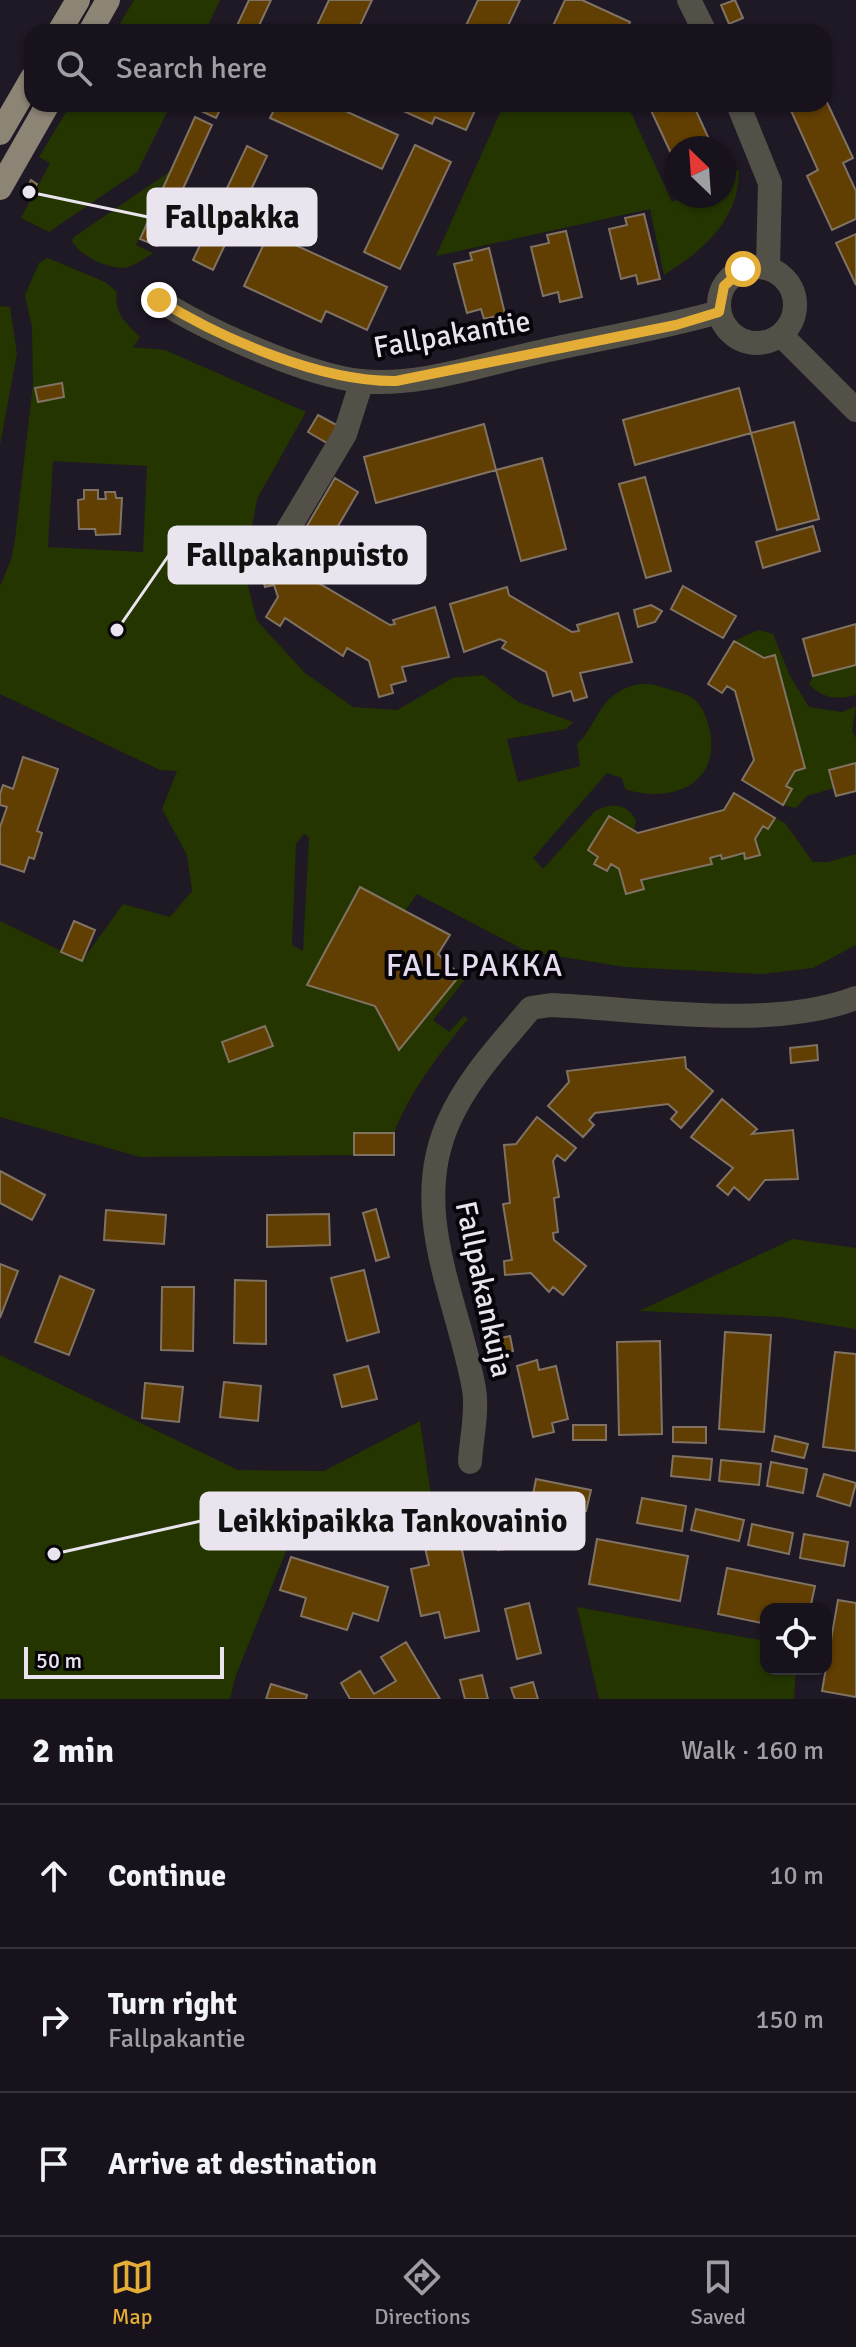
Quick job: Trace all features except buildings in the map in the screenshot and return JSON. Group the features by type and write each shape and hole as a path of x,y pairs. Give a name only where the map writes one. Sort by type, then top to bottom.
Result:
{"main road":[{"path":"64,24 78,0"},
{"path":"94,24 108,0"},
{"path":"0,133 24,92"},
{"path":"0,188 43,112"}],"street":[{"path":"689,0 701,24"},
{"path":"741,112 770,183 768,268"},
{"path":"768,268 788,282 795,303 794,315 781,335 757,343 744,341 732,334 719,312 724,286 743,269 768,268"},
{"name":"Fallpakantie","path":"159,300 185,316 298,365 362,381 425,377 676,325 719,312"},
{"path":"781,335 856,410"},
{"path":"286,533 345,434 362,381"},
{"name":"Fallpakankuja","path":"470,1462 475,1392 434,1228 432,1175 450,1119 472,1079 531,1008 551,1005 758,1015 809,1011 856,998"}],"green space":[{"path":"134,0 220,0 209,24 120,24"},
{"path":"66,112 167,112 137,172 49,232 21,218 50,163 39,157"},
{"path":"500,112 631,112 664,185 664,208 731,208 705,244 664,275 650,209 436,256"},
{"path":"172,170 136,245 153,253 131,266 109,266 81,252 72,241 74,237"},
{"path":"48,258 105,282 117,292 119,312 140,337 133,347 165,350 306,412 257,499 244,570 257,621 305,673 353,707 397,710 453,678 483,675 518,702 573,722 566,729 507,739 518,782 580,766 577,744 603,707 620,691 645,684 688,695 704,712 711,738 710,755 697,780 672,792 641,793 625,789 622,778 607,773 533,858 543,869 595,811 613,805 623,807 636,820 634,831 609,816 588,850 598,857 594,864 607,871 611,864 619,869 626,894 643,889 641,880 711,864 710,858 759,854 755,839 763,826 768,829 775,818 785,823 813,862 828,862 856,854 856,945 813,968 761,974 624,967 526,951 417,894 405,911 360,887 308,986 375,1006 399,1049 460,975 466,978 433,1020 449,1032 464,1016 468,1019 417,1087 394,1133 354,1133 354,1155 140,1157 0,1117 0,921 82,961 123,904 170,917 192,891 187,855 162,809 177,771 160,770 0,694 0,586 11,560 15,539 33,384 32,327 25,295 39,263","holes":["53,461 147,466 143,552 48,547","304,834 309,837 303,951 292,945 296,844"]},
{"path":"0,306 10,307 17,354 0,445"},
{"path":"758,630 773,634 790,676 809,707 842,712 856,706 852,731 856,738 856,763 829,770 834,788 807,796 796,808 783,805 791,789 786,786 775,655 764,658 734,641"},
{"path":"856,665 856,695 831,697 809,684 813,676"},
{"path":"793,1239 856,1248 856,1329 781,1317 639,1311"},
{"path":"0,1355 238,1470 324,1471 420,1421 434,1515 330,1531 317,1547 287,1549 236,1675 230,1699 0,1699"},
{"path":"577,1607 760,1640 760,1675 796,1675 794,1699 599,1699"}],"place":[{"name":"Fallpakka","path":"29,192"},
{"name":"Fallpakanpuisto","path":"117,630"},
{"name":"Leikkipaikka Tankovainio","path":"54,1554"}],"district":[{"name":"FALLPAKKA","path":"475,965"}],"route":[{"path":"159,300 185,316 298,365 362,381 396,381 676,325 719,312 719,299 724,286 743,269"}]}
